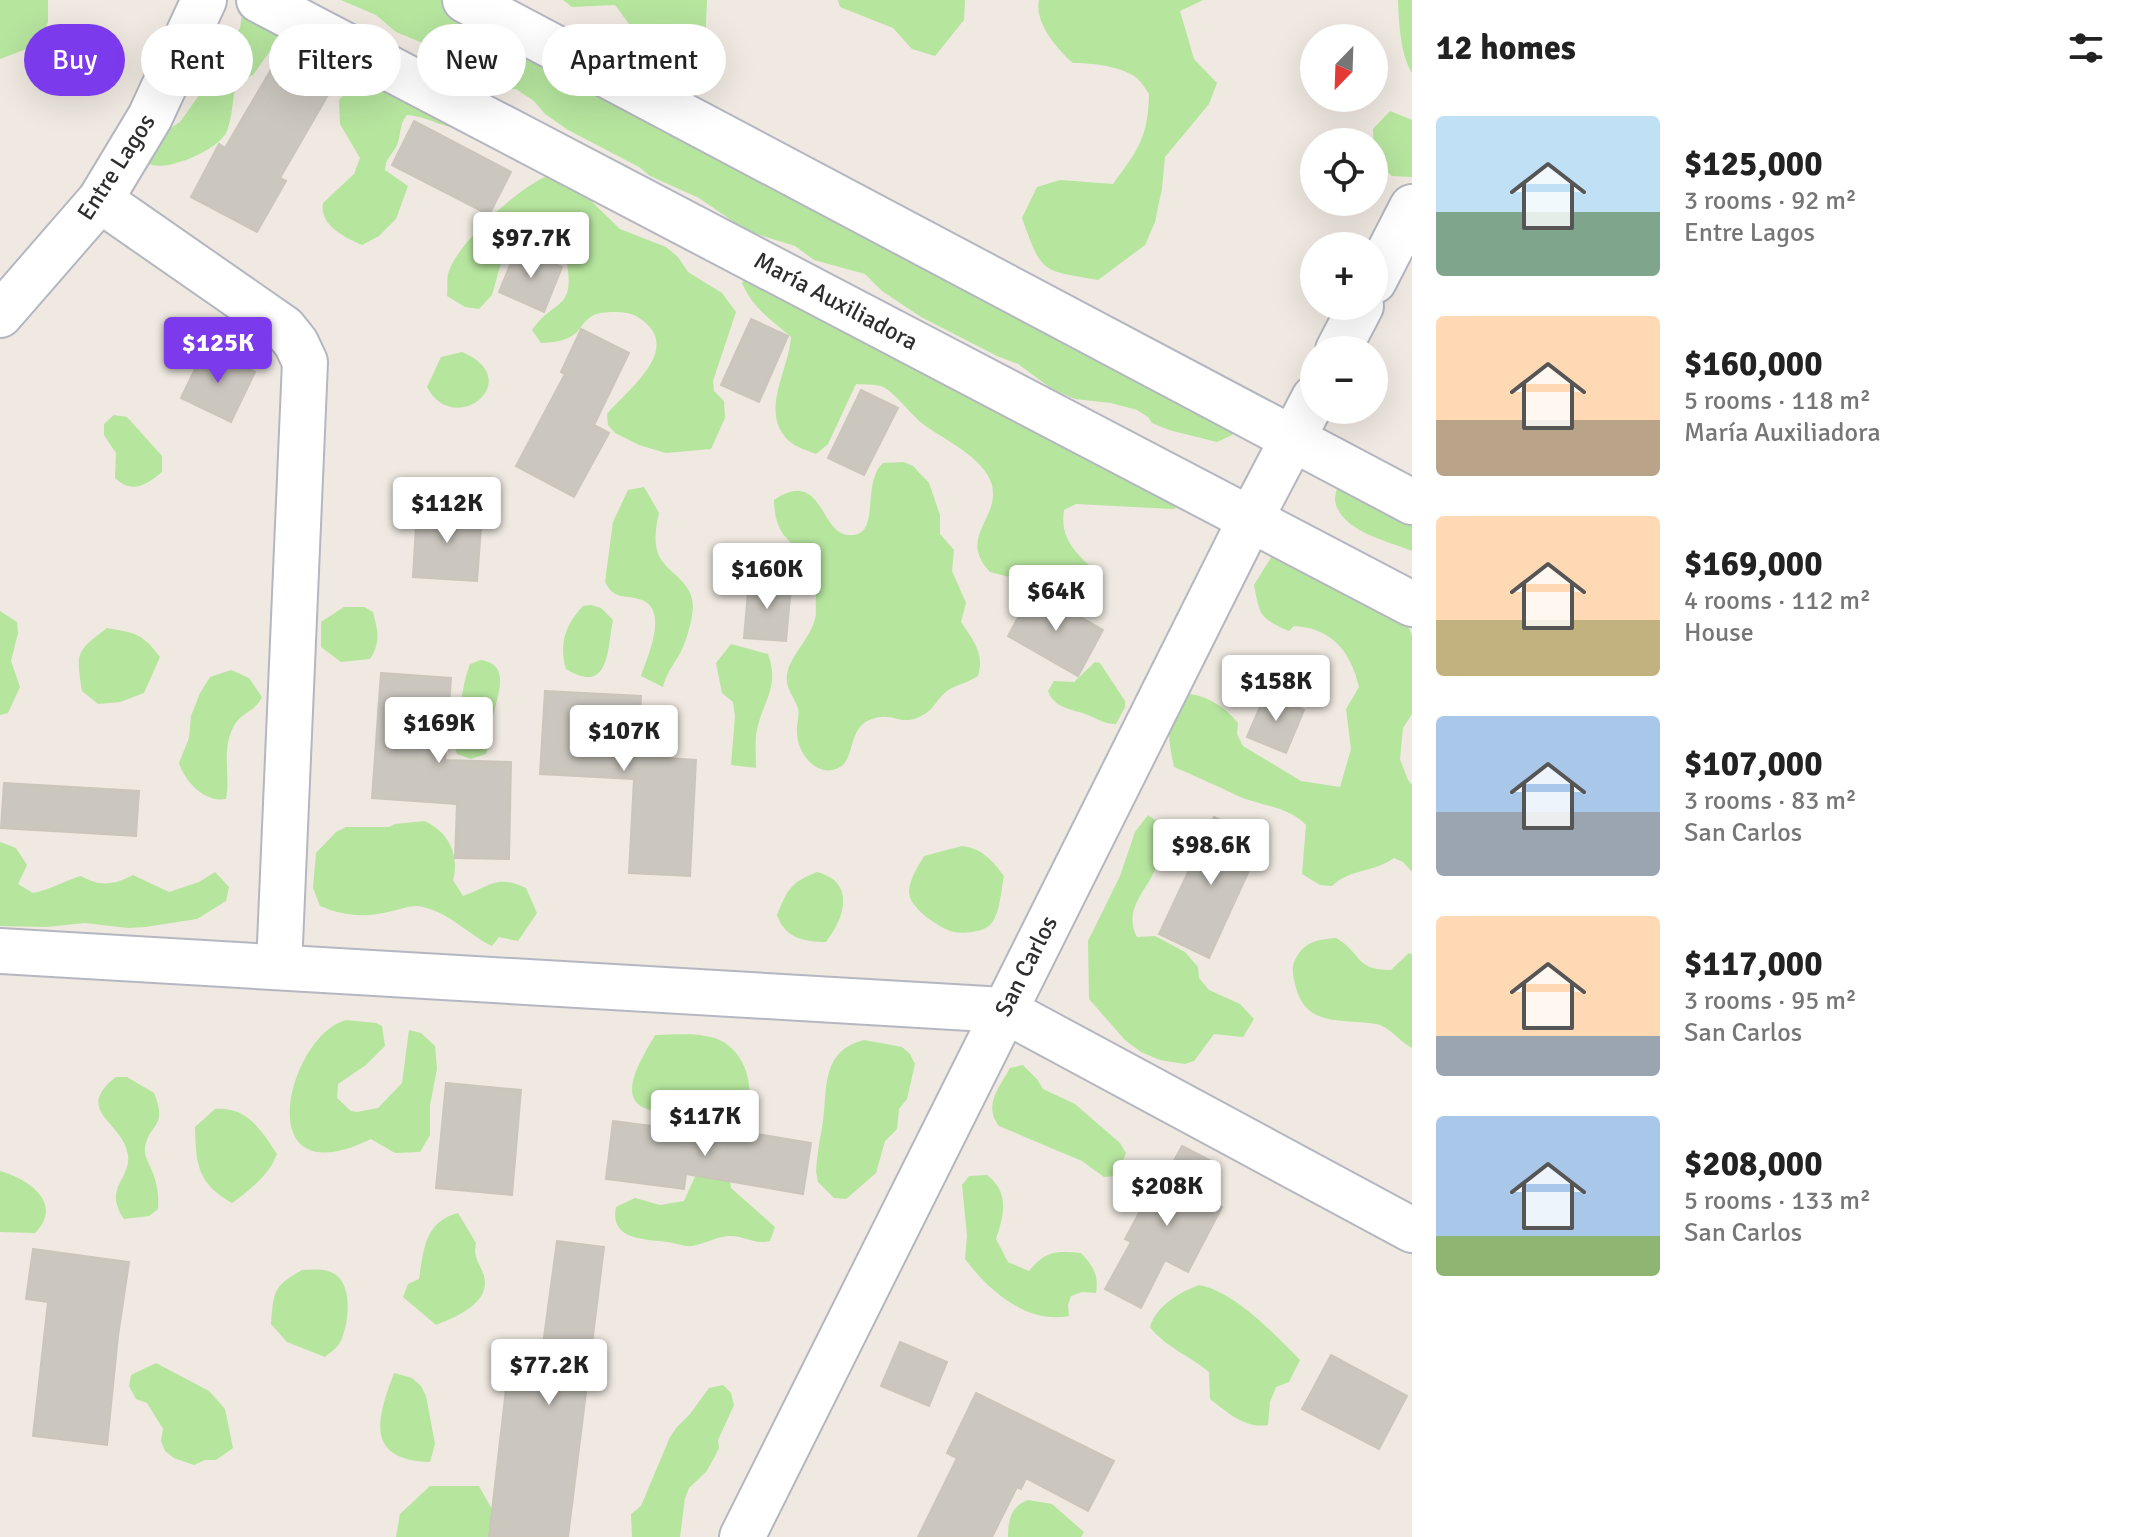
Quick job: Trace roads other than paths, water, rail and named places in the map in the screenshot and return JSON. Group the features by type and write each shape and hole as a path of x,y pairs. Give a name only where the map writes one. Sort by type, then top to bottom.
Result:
{"street":[{"name":"Entre Lagos","path":"0,315 100,200 150,117 204,0"},
{"name":"María Auxiliadora","path":"259,0 1412,604"},
{"path":"465,0 1412,502"},
{"path":"100,200 284,328 305,362 279,967"},
{"path":"1388,254 1412,207"},
{"name":"San Carlos","path":"742,1537 1301,424"},
{"path":"0,951 1004,1010 1412,1230"}]}
